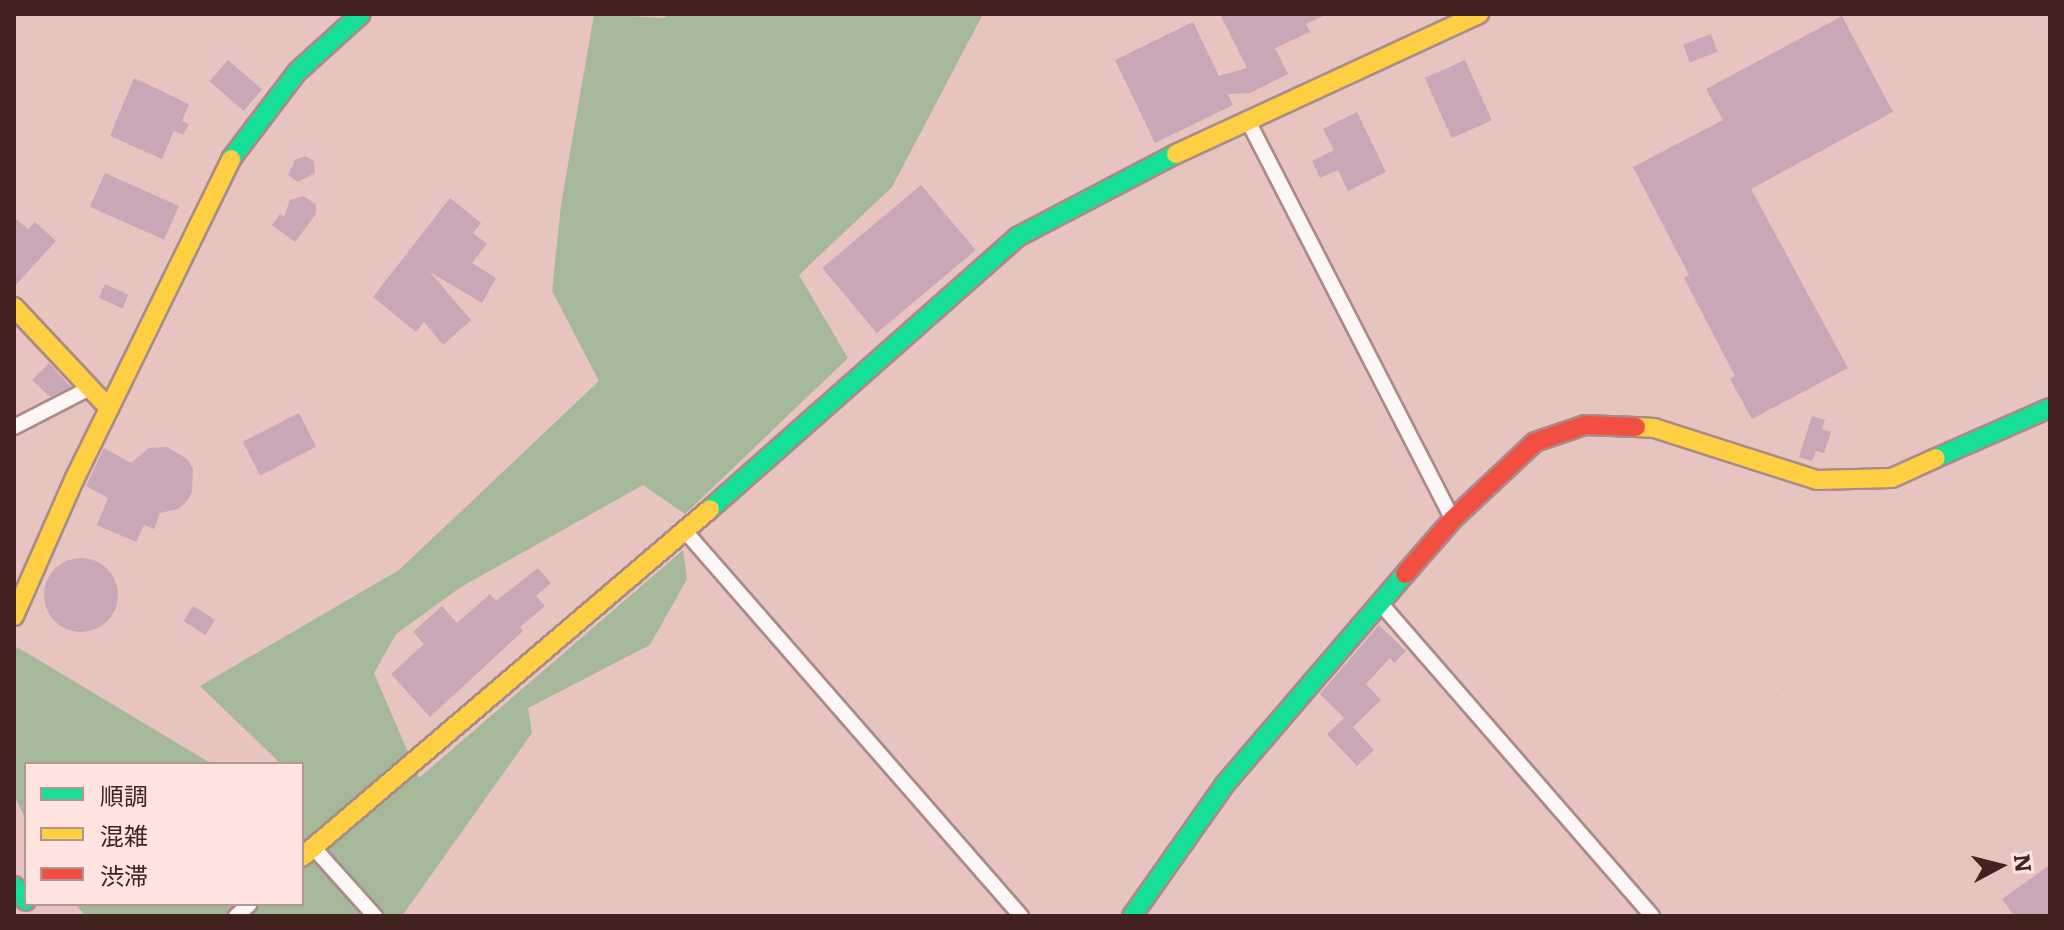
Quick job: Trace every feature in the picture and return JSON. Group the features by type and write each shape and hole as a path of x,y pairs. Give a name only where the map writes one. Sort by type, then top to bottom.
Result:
{"street":[{"path":"14,616 109,408 239,144 297,72 361,14"},
{"path":"375,916 308,852 685,531 1019,236 1247,119 1479,14"},
{"path":"1247,119 1453,519"},
{"path":"14,307 109,408"},
{"path":"14,427 90,388"},
{"path":"1132,916 1225,784 1453,519 1535,442 1585,425 1654,428 1817,480 1892,478 2050,408"},
{"path":"685,531 1021,916"},
{"path":"1381,604 1652,916"}],"path":[{"path":"1636,898 1688,798 1726,713 1743,654 1817,480 1861,360 1895,237 1917,115 1924,52 1919,14"},
{"path":"1743,654 1800,711 1965,916"}],"green space":[{"path":"594,14 664,18 669,14 983,14 892,187 799,275 848,358 685,514 643,485 461,587 396,634 374,673 419,778 683,550 687,579 650,645 528,708 532,733 402,916 86,916 77,906 304,906 304,762 279,762 200,686 399,570 599,381 552,291 561,205"},
{"path":"17,647 209,762 24,762 24,816 14,795 14,655"}],"building":[{"path":"1220,14 1327,14 1306,24 1310,32 1275,48 1288,74 1250,93 1228,94 1233,105 1155,143 1115,60 1193,22 1219,76 1247,68"},
{"path":"1842,16 1893,112 1751,189 1848,368 1752,419 1730,379 1735,376 1684,278 1689,275 1633,167 1723,120 1706,89"},
{"path":"1711,34 1718,52 1690,62 1683,45"},
{"path":"228,60 262,90 244,111 210,81"},
{"path":"1465,60 1492,120 1452,138 1425,78"},
{"path":"134,78 189,104 182,121 189,124 183,135 174,131 162,159 110,136"},
{"path":"1357,112 1386,172 1348,191 1338,170 1320,178 1312,161 1334,150 1323,129"},
{"path":"305,156 314,161 315,173 298,182 288,175 295,160"},
{"path":"105,173 179,206 164,240 90,207"},
{"path":"921,185 976,250 877,333 822,268"},
{"path":"303,196 316,204 316,214 295,242 272,225 280,214 284,217 290,200"},
{"path":"450,198 481,223 473,233 487,244 472,263 496,278 482,303 430,272 471,320 443,345 424,322 416,332 373,297"},
{"path":"14,217 28,229 35,222 56,241 14,287"},
{"path":"105,284 129,295 122,309 99,298"},
{"path":"49,363 71,387 50,397 32,380"},
{"path":"299,413 316,447 260,475 243,442"},
{"path":"1812,416 1825,420 1822,429 1831,432 1824,453 1816,451 1812,461 1799,457"},
{"path":"167,447 187,459 193,469 192,492 187,501 178,509 160,513 154,529 144,525 136,542 97,525 108,498 86,486 104,448 131,463 149,448"},
{"path":"81,558 95,561 107,569 115,581 118,595 115,609 107,621 95,629 81,632 67,629 55,621 47,609 44,595 47,581 55,569 67,561"},
{"path":"538,568 551,583 536,596 545,606 520,627 523,631 430,717 391,674 424,644 413,632 442,606 457,623 490,594 496,601"},
{"path":"193,606 215,620 206,635 183,621"},
{"path":"1379,625 1406,651 1394,663 1390,658 1366,684 1381,700 1353,727 1374,750 1357,766 1327,734 1344,718 1320,694"},
{"path":"2050,865 2050,916 2014,916 2002,899"}],"traffic: fast":[{"path":"231,159 297,72 361,14"},
{"path":"710,509 1019,236 1176,154"},
{"path":"1936,458 2050,408"},
{"path":"1132,916 1225,784 1405,574"},
{"path":"14,886 24,898"}],"traffic: slow":[{"path":"1176,154 1479,14"},
{"path":"14,616 75,478 231,159"},
{"path":"14,307 109,408"},
{"path":"1636,427 1654,428 1817,480 1892,478 1936,458"},
{"path":"304,855 710,509"}],"traffic: jam":[{"path":"1405,574 1453,519 1535,442 1585,425 1636,427"}]}
